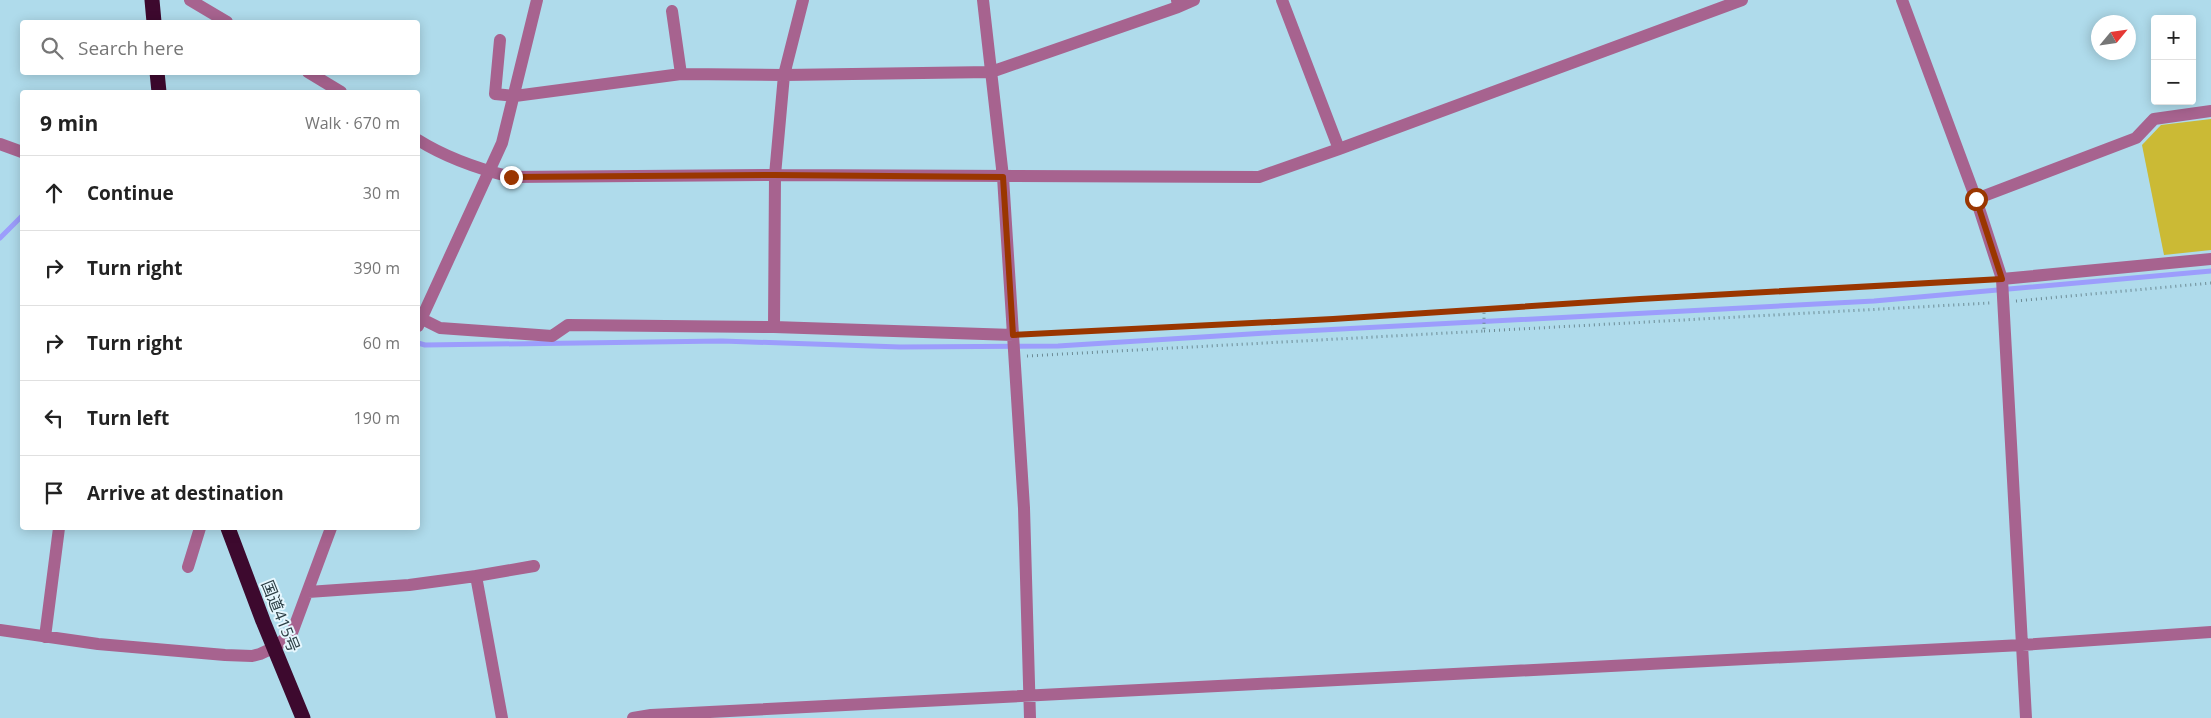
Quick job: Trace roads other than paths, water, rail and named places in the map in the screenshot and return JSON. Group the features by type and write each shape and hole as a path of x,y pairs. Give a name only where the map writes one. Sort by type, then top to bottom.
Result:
{"highway":[{"path":"152,0 154,20"},
{"path":"158,75 159,90"},
{"name":"国道415号","path":"229,530 304,718"}],"street":[{"path":"190,0 224,20"},
{"path":"420,319 502,144 537,0"},
{"path":"774,327 775,175 784,76 803,0"},
{"path":"983,0 1003,177 1024,508 1030,718"},
{"path":"500,40 495,94 515,96 681,74 784,76 991,72 1177,3 1194,0"},
{"path":"1282,0 1339,149"},
{"path":"420,141 428,147 489,171 511,177 775,175 1259,177 1742,0"},
{"path":"1902,0 1976,199 2002,279 2026,718"},
{"path":"672,10 681,74"},
{"path":"313,75 338,90"},
{"path":"1976,199 2136,138 2154,119 2211,111"},
{"path":"0,144 20,151"},
{"path":"2002,279 2211,259"},
{"path":"420,321 440,328 552,336 568,325 774,327 1013,335"},
{"path":"45,637 59,530"},
{"path":"188,567 199,530"},
{"path":"0,630 98,644 252,656 275,647 292,632 330,530"},
{"path":"308,592 409,585 534,566"},
{"path":"476,576 502,718"},
{"path":"633,718 2022,645 2211,632"}],"waterway":[{"path":"0,238 20,218"},
{"path":"420,344 722,341 900,347 1058,346 1266,333 1874,301 2211,271"}]}
